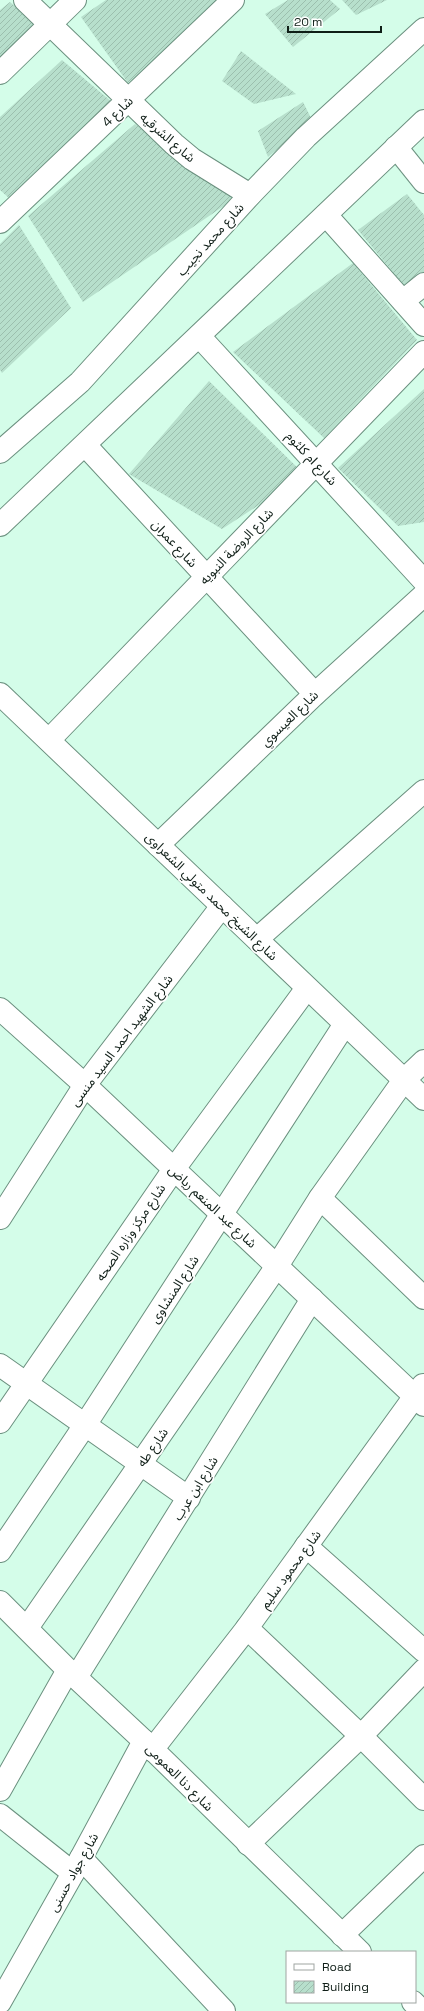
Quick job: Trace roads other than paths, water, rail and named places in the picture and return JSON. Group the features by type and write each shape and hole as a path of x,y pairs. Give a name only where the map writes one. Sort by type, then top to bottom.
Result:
{"street":[{"name":"شارع الشرقيه","path":"25,0 128,101 192,159 250,195"},
{"path":"0,73 75,0"},
{"name":"شارع 4","path":"0,222 233,0"},
{"name":"شارع محمد نجيب","path":"0,452 80,382 250,195 306,137 424,28"},
{"path":"0,525 424,121"},
{"path":"396,147 424,182"},
{"path":"326,215 424,324"},
{"path":"403,301 424,284"},
{"name":"شارع ام كلثوم","path":"199,336 424,581"},
{"name":"شارع الروضة النبويه","path":"49,740 424,352"},
{"name":"شارع عمران","path":"84,445 315,694"},
{"name":"شارع العيسوي","path":"158,845 315,694 424,595"},
{"name":"شارع الشيخ محمد متولي الشعراوى","path":"0,694 424,1099"},
{"path":"257,939 424,791"},
{"name":"شارع الشهيد احمد السيد منسى","path":"0,1218 84,1085 222,906"},
{"name":"شارع مركز وزاره الصحه","path":"0,1422 174,1169 307,988"},
{"name":"شارع عبد المنعم رياض","path":"0,1009 84,1085 312,1299 421,1395"},
{"name":"شارع المنشاوى","path":"0,1551 85,1425 345,1024"},
{"name":"شارع طه","path":"27,1628 277,1266 320,1198 404,1080 424,1061"},
{"path":"320,1198 424,1298"},
{"name":"شارع ابن عرب","path":"0,1790 72,1673 188,1498 312,1299"},
{"path":"0,1365 188,1498"},
{"name":"شارع محمود سليم","path":"148,1746 247,1628 306,1546 421,1395"},
{"path":"306,1546 424,1651"},
{"name":"شارع دنا العمومى","path":"0,1602 359,1951"},
{"path":"247,1628 361,1736 424,1799"},
{"path":"248,1844 361,1736 424,1670"},
{"name":"شارع جواد حسنى","path":"0,2002 77,1866 148,1746"},
{"path":"0,1815 77,1866 224,2011"},
{"path":"342,1935 424,1856"},
{"path":"414,2003 422,2011"}]}
